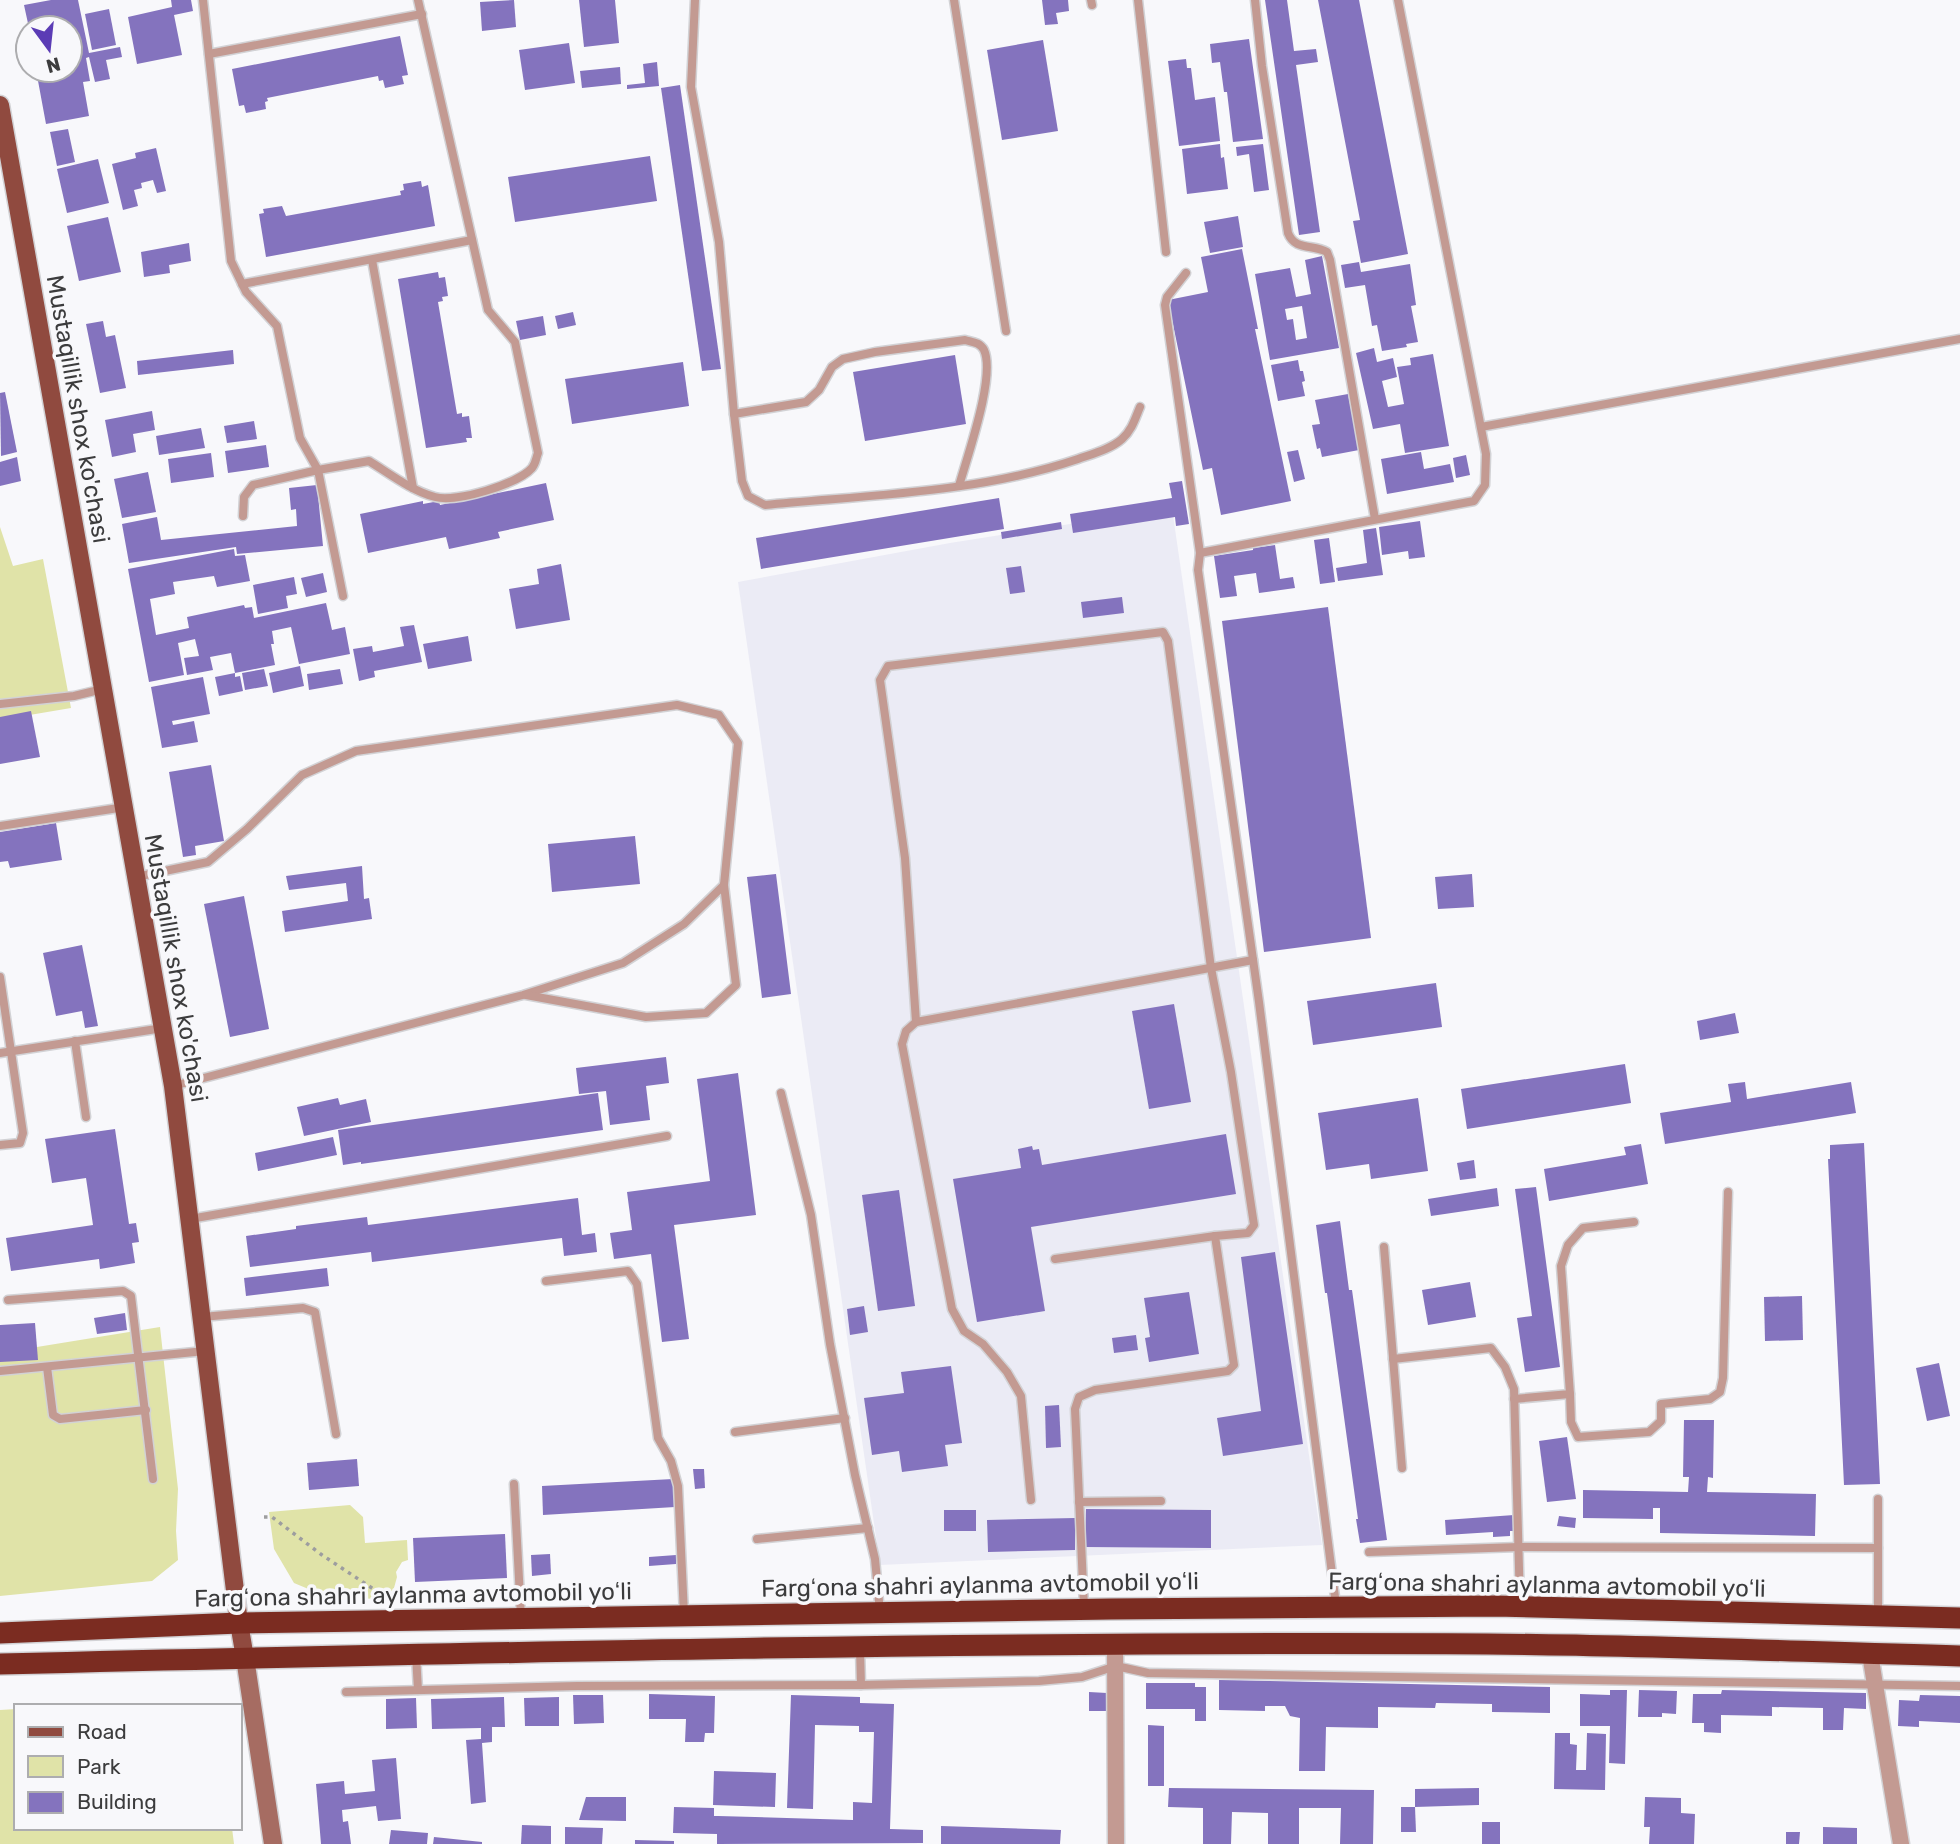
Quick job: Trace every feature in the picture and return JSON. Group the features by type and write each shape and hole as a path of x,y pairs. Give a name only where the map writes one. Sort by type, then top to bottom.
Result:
{"highway":[{"name":"Fargʻona shahri aylanma avtomobil yoʻli","path":"0,1633 239,1623 1336,1608 1521,1607 1960,1618"},
{"path":"0,1664 1115,1644 1493,1644 1960,1656"}],"main road":[{"name":"Mustaqillik shox ko'chasi","path":"0,105 173,1086 239,1623 272,1844"}],"street":[{"path":"1115,1644 1116,1844"},
{"path":"1870,1654 1901,1844"}],"lane":[{"path":"203,0 231,261 246,292 277,326 300,438 318,470 343,596"},
{"path":"243,516 244,497 253,485 318,470 369,461 414,488 437,498 469,495 514,480 526,473 536,461 538,453 515,342 488,310 418,0"},
{"path":"695,0 691,87 719,242 741,481 748,496 765,505 959,486 1038,472 1094,454 1120,441 1132,428 1140,407"},
{"path":"954,0 1006,331"},
{"path":"1139,0 1166,252"},
{"path":"1255,0 1262,65 1288,233 1290,239 1297,244 1327,252 1330,260 1375,519"},
{"path":"1200,553 1474,501 1485,485 1486,454 1398,0"},
{"path":"209,54 422,14"},
{"path":"242,284 472,240"},
{"path":"372,260 414,488"},
{"path":"1186,273 1167,297 1165,305 1200,553 1198,570 1253,960 1336,1608"},
{"path":"1481,427 1960,339"},
{"path":"734,414 806,402 818,390 832,367 843,359 965,340 977,342 984,349 985,391 959,486"},
{"path":"916,1022 905,859 880,680 888,666 1163,632 1168,641 1211,968 1231,1072 1254,1226 1248,1233 1055,1259"},
{"path":"0,704 74,696 103,689"},
{"path":"136,877 208,862 247,829 302,775 356,751 677,705 719,715 738,743 724,885 736,985 706,1013 646,1017 523,995"},
{"path":"0,826 125,807"},
{"path":"173,1086 523,995 623,963 684,924 724,885"},
{"path":"1031,1500 1021,1396 1007,1372 983,1344 964,1331 952,1309 902,1044 906,1031 916,1022 1253,960"},
{"path":"0,977 23,1133 20,1143 0,1145"},
{"path":"0,1053 163,1028"},
{"path":"75,1041 86,1117"},
{"path":"781,1093 811,1215 830,1344 875,1559 880,1613"},
{"path":"189,1219 667,1136"},
{"path":"1634,1222 1583,1228 1568,1245 1561,1266 1571,1422 1578,1437 1649,1432 1661,1420 1661,1404 1710,1399 1720,1392 1723,1378 1728,1192"},
{"path":"1084,1610 1075,1409 1079,1397 1096,1390 1228,1371 1234,1365 1215,1236"},
{"path":"1384,1247 1402,1468"},
{"path":"546,1281 628,1271 637,1284 658,1438 671,1461 678,1486 684,1616"},
{"path":"8,1300 123,1290 131,1296 153,1479"},
{"path":"201,1317 303,1308 315,1312 336,1434"},
{"path":"1393,1359 1491,1348 1505,1367 1514,1389 1521,1607"},
{"path":"0,1371 205,1351"},
{"path":"47,1367 52,1415 60,1419 146,1410"},
{"path":"1514,1399 1570,1394"},
{"path":"734,1432 845,1418"},
{"path":"514,1484 521,1618"},
{"path":"1878,1499 1878,1616"},
{"path":"1079,1502 1161,1502"},
{"path":"757,1539 868,1528"},
{"path":"1369,1552 1519,1547 1878,1548"},
{"path":"860,1648 861,1685"},
{"path":"416,1655 418,1690"},
{"path":"346,1692 590,1686 1039,1681 1082,1678 1116,1666 1148,1673 1960,1686"}],"path":[{"path":"264,1517 272,1517 322,1555 399,1606"}],"shaded area":[{"path":"1172,508 1322,1545 880,1565 738,582 950,543"}],"green space":[{"path":"0,527 13,566 43,559 71,708 0,720"},
{"path":"160,1327 178,1489 178,1560 152,1581 0,1596 0,1353"},
{"path":"350,1505 363,1517 365,1543 407,1540 408,1560 402,1562 396,1572 391,1599 330,1598 294,1583 274,1549 269,1512"},
{"path":"14,1709 14,1830 232,1830 234,1844 0,1844 0,1710"}],"building":[{"path":"51,0 78,0 81,14 26,14 24,5"},
{"path":"171,0 191,0 193,11 174,15 182,55 137,64 128,17 172,7"},
{"path":"514,0 516,27 482,31 480,2"},
{"path":"579,0 615,0 619,43 584,47"},
{"path":"1042,0 1068,0 1069,11 1056,13 1058,24 1045,25"},
{"path":"1265,0 1287,0 1294,51 1316,49 1318,62 1296,65 1320,232 1299,235"},
{"path":"1318,0 1359,0 1408,254 1361,263 1353,221 1360,220"},
{"path":"109,9 116,45 92,50 85,14"},
{"path":"84,29 89,53 120,47 122,57 106,60 110,79 95,82 89,57 86,58 90,81 84,82"},
{"path":"400,36 408,75 402,76 404,84 385,88 383,80 379,81 378,76 267,98 266,109 246,113 244,105 239,106 232,69"},
{"path":"1249,39 1263,139 1233,142 1220,62 1212,63 1210,44"},
{"path":"1043,40 1058,131 1002,140 987,50"},
{"path":"569,43 575,83 525,90 519,50"},
{"path":"1186,59 1187,68 1191,68 1195,100 1215,97 1220,141 1179,146 1168,61"},
{"path":"657,62 659,86 627,89 627,85 645,83 643,64"},
{"path":"620,67 621,84 582,88 580,71"},
{"path":"39,84 83,84 89,116 46,124"},
{"path":"680,85 721,369 702,371 661,88"},
{"path":"68,129 75,162 57,166 50,132"},
{"path":"1220,144 1228,189 1187,194 1182,149"},
{"path":"1263,144 1269,190 1254,192 1249,154 1237,156 1236,147"},
{"path":"156,148 166,191 157,193 153,180 141,183 142,188 134,190 138,206 123,210 112,164 136,158 135,153"},
{"path":"650,156 657,201 515,222 508,177"},
{"path":"98,159 109,203 67,213 57,169"},
{"path":"421,181 422,187 428,185 435,226 266,257 259,214 264,213 263,209 282,206 286,216 401,195 403,184"},
{"path":"1238,216 1243,247 1210,253 1204,222"},
{"path":"108,217 121,272 79,281 67,226"},
{"path":"189,243 191,261 169,265 170,273 144,277 141,252"},
{"path":"1242,249 1258,329 1255,329 1291,501 1221,515 1212,468 1203,470 1168,300 1208,292 1201,257"},
{"path":"1322,256 1339,348 1270,360 1255,274 1290,268 1296,297 1311,294 1305,260","holes":["1302,306 1307,338 1296,340 1293,319 1287,320 1285,309"]},
{"path":"1359,262 1361,272 1410,264 1416,305 1411,306 1418,342 1406,344 1407,347 1382,351 1377,325 1372,326 1365,285 1345,288 1341,265"},
{"path":"438,272 439,278 445,277 448,296 442,297 443,301 438,302 457,414 462,413 462,417 469,416 472,438 466,438 467,442 426,448 398,279"},
{"path":"573,312 576,325 558,329 555,316"},
{"path":"543,316 546,335 520,340 516,321"},
{"path":"103,321 106,337 115,335 126,388 100,393 86,324"},
{"path":"1374,348 1377,362 1393,358 1397,377 1382,381 1388,407 1404,404 1397,367 1411,365 1410,358 1433,354 1449,446 1405,453 1400,424 1373,429 1356,353"},
{"path":"233,350 234,364 138,375 137,361"},
{"path":"955,355 966,424 865,441 853,372"},
{"path":"1298,360 1305,381 1302,382 1305,396 1278,401 1271,365"},
{"path":"683,362 689,406 572,424 565,379"},
{"path":"5,392 17,452 1,456 0,393"},
{"path":"1348,394 1359,450 1322,457 1320,448 1317,449 1312,425 1320,424 1315,400"},
{"path":"152,411 155,430 133,434 136,452 112,457 105,420"},
{"path":"254,421 257,439 227,443 224,426"},
{"path":"201,428 205,448 159,455 156,436"},
{"path":"266,445 269,467 228,473 225,451"},
{"path":"1298,450 1305,479 1294,482 1287,452"},
{"path":"1421,452 1424,469 1450,464 1454,482 1387,494 1381,459"},
{"path":"211,453 214,477 171,483 168,459"},
{"path":"1466,455 1470,475 1456,478 1453,458"},
{"path":"17,457 21,481 0,486 0,462"},
{"path":"148,472 156,512 122,518 114,479"},
{"path":"1182,481 1189,524 1176,526 1175,517 1073,533 1070,514 1172,498 1169,483"},
{"path":"546,483 554,520 498,532 500,538 449,549 446,537 368,553 360,514 423,501 423,504 439,501 440,505"},
{"path":"317,485 323,546 237,554 236,547 129,563 122,524 157,517 161,540 297,526 296,509 291,510 289,488"},
{"path":"999,498 1004,529 761,569 756,538"},
{"path":"1420,521 1425,557 1409,559 1408,551 1382,555 1379,527"},
{"path":"1061,522 1062,529 1002,539 1001,532"},
{"path":"1376,528 1383,575 1338,581 1336,568 1367,563 1363,530"},
{"path":"1329,538 1335,582 1320,584 1314,540"},
{"path":"1275,545 1280,579 1293,577 1295,588 1259,593 1256,573 1234,576 1237,596 1220,598 1214,556"},
{"path":"234,549 235,556 245,555 250,581 217,587 214,576 173,582 175,594 150,599 156,635 189,628 187,617 244,605 245,608 252,607 254,618 326,603 332,630 345,627 350,654 299,664 291,627 272,631 274,644 271,644 275,665 235,673 231,653 210,657 213,670 187,675 184,658 199,656 195,639 178,643 184,675 149,682 128,569"},
{"path":"561,564 570,620 516,629 509,589 539,584 537,569"},
{"path":"1021,566 1025,592 1010,594 1006,568"},
{"path":"323,573 327,592 306,597 301,578"},
{"path":"294,577 297,594 286,596 288,608 258,614 253,585"},
{"path":"1122,597 1124,613 1083,618 1081,602"},
{"path":"1328,607 1371,938 1264,952 1222,621"},
{"path":"414,625 422,662 374,671 375,677 359,681 353,649 372,646 373,652 404,646 400,627"},
{"path":"468,636 472,661 428,669 423,644"},
{"path":"300,666 304,686 273,693 269,673"},
{"path":"264,669 268,686 245,690 242,673"},
{"path":"340,669 343,684 309,690 307,674"},
{"path":"235,673 235,677 240,676 243,691 219,696 215,677"},
{"path":"203,677 210,714 172,721 173,725 194,721 198,742 162,748 151,687"},
{"path":"31,711 40,757 0,764 0,717"},
{"path":"211,765 224,841 195,846 196,855 183,857 169,772"},
{"path":"56,823 62,860 10,868 8,861 0,862 0,832"},
{"path":"635,836 640,884 552,892 548,844"},
{"path":"362,866 364,899 369,898 372,919 285,932 282,911 348,901 346,883 289,890 286,876"},
{"path":"776,874 791,994 762,998 747,877"},
{"path":"1472,874 1474,907 1438,909 1435,877"},
{"path":"244,896 269,1029 230,1037 204,904"},
{"path":"82,945 98,1026 85,1028 82,1011 56,1016 43,953"},
{"path":"1436,983 1442,1027 1313,1045 1307,1001"},
{"path":"1174,1004 1191,1102 1149,1109 1132,1011"},
{"path":"1735,1013 1739,1033 1700,1040 1697,1021"},
{"path":"666,1057 669,1083 646,1086 650,1120 610,1125 606,1091 579,1094 576,1068"},
{"path":"1625,1064 1631,1103 1467,1129 1461,1089"},
{"path":"738,1073 756,1215 674,1225 689,1339 662,1342 651,1254 614,1259 610,1233 632,1230 627,1192 710,1181 697,1079"},
{"path":"1745,1082 1747,1099 1851,1082 1856,1113 1665,1144 1660,1113 1731,1102 1728,1084"},
{"path":"598,1093 603,1130 343,1165 338,1130"},
{"path":"338,1098 340,1105 366,1099 371,1122 304,1136 297,1107"},
{"path":"1418,1098 1428,1171 1371,1179 1369,1164 1326,1170 1318,1113"},
{"path":"115,1129 129,1224 136,1223 139,1242 132,1243 135,1263 100,1269 99,1259 11,1271 6,1238 93,1225 86,1178 52,1183 45,1139"},
{"path":"1226,1134 1236,1194 1031,1227 1045,1311 977,1322 953,1179 1021,1168 1018,1149 1032,1146 1033,1150 1039,1149 1042,1165"},
{"path":"333,1137 337,1155 258,1171 255,1153"},
{"path":"1864,1143 1880,1484 1844,1485 1828,1159 1830,1145"},
{"path":"1641,1144 1648,1184 1549,1201 1544,1169 1626,1155 1624,1147"},
{"path":"1474,1160 1476,1178 1460,1180 1457,1163"},
{"path":"1536,1187 1560,1367 1525,1372 1517,1318 1532,1316 1515,1189"},
{"path":"1497,1188 1499,1206 1431,1216 1428,1199"},
{"path":"899,1190 915,1306 878,1311 862,1195"},
{"path":"578,1198 582,1235 595,1233 597,1252 564,1256 562,1238 372,1262 371,1252 250,1267 246,1236 296,1229 296,1226 367,1217 368,1225"},
{"path":"1340,1221 1387,1540 1360,1543 1316,1225"},
{"path":"1275,1252 1303,1444 1223,1456 1217,1418 1261,1411 1241,1257"},
{"path":"327,1268 329,1286 246,1296 244,1278"},
{"path":"1470,1282 1476,1317 1428,1325 1422,1290"},
{"path":"1189,1292 1199,1354 1149,1362 1145,1338 1150,1337 1144,1298"},
{"path":"1802,1296 1803,1340 1765,1341 1764,1297"},
{"path":"864,1306 868,1332 850,1335 847,1309"},
{"path":"125,1313 127,1330 97,1334 94,1318"},
{"path":"35,1323 38,1360 0,1362 0,1325"},
{"path":"1136,1335 1138,1350 1114,1353 1112,1338"},
{"path":"1939,1363 1950,1416 1927,1421 1916,1368"},
{"path":"951,1366 962,1443 945,1445 948,1466 902,1472 899,1451 872,1455 864,1398 904,1393 901,1372"},
{"path":"1059,1405 1061,1447 1046,1448 1045,1406"},
{"path":"1684,1420 1714,1420 1713,1478 1708,1477 1707,1492 1816,1494 1815,1536 1660,1533 1660,1508 1653,1508 1653,1519 1583,1518 1583,1490 1688,1492 1689,1477 1683,1477"},
{"path":"1567,1437 1576,1499 1547,1502 1539,1441"},
{"path":"357,1459 359,1486 309,1490 307,1463"},
{"path":"693,1469 704,1469 705,1488 695,1489"},
{"path":"673,1479 675,1507 543,1515 542,1486"},
{"path":"1086,1509 1211,1510 1211,1548 1085,1547"},
{"path":"944,1510 976,1510 976,1531 944,1531"},
{"path":"1514,1515 1515,1531 1510,1531 1510,1536 1493,1537 1493,1532 1446,1535 1445,1520"},
{"path":"1559,1516 1576,1518 1575,1528 1557,1526"},
{"path":"1075,1518 1075,1550 988,1552 987,1520"},
{"path":"505,1534 507,1578 415,1582 413,1538"},
{"path":"550,1554 551,1574 532,1576 531,1555"},
{"path":"676,1555 676,1564 649,1566 649,1557"},
{"path":"1219,1680 1550,1687 1550,1713 1492,1712 1492,1704 1436,1703 1435,1708 1378,1707 1378,1728 1326,1727 1325,1771 1299,1771 1300,1718 1290,1716 1285,1706 1265,1706 1265,1711 1219,1710"},
{"path":"1146,1683 1195,1683 1195,1687 1206,1687 1206,1721 1195,1721 1195,1709 1146,1709"},
{"path":"1610,1690 1627,1690 1625,1764 1609,1763 1610,1726 1580,1726 1580,1694 1610,1695"},
{"path":"1639,1690 1677,1691 1676,1714 1638,1717"},
{"path":"1722,1690 1866,1693 1866,1709 1844,1708 1843,1730 1823,1730 1823,1708 1772,1707 1772,1716 1721,1715 1721,1733 1704,1732 1704,1723 1692,1723 1693,1694 1721,1694"},
{"path":"1089,1692 1107,1693 1106,1711 1089,1711"},
{"path":"649,1694 715,1696 714,1733 705,1733 704,1742 685,1742 686,1719 649,1719"},
{"path":"573,1695 603,1695 604,1723 574,1724"},
{"path":"791,1695 860,1697 860,1703 894,1704 890,1829 923,1830 923,1843 717,1844 717,1834 673,1833 674,1807 714,1808 714,1816 853,1820 853,1802 872,1803 874,1732 859,1732 859,1726 815,1725 813,1809 787,1808"},
{"path":"1920,1695 1960,1696 1960,1723 1919,1721 1919,1727 1898,1726 1899,1700 1919,1701"},
{"path":"504,1697 505,1727 492,1727 492,1742 482,1743 486,1802 471,1804 466,1740 481,1739 481,1728 432,1729 431,1699"},
{"path":"559,1697 559,1726 525,1726 524,1698"},
{"path":"416,1698 417,1728 386,1729 386,1699"},
{"path":"1148,1725 1164,1726 1164,1786 1148,1786"},
{"path":"1555,1733 1570,1733 1570,1744 1577,1745 1576,1770 1586,1770 1587,1733 1606,1734 1605,1790 1554,1789"},
{"path":"396,1758 401,1819 378,1821 376,1806 342,1810 343,1822 348,1821 351,1844 321,1844 316,1784 344,1781 345,1794 375,1791 372,1760"},
{"path":"714,1771 776,1773 775,1807 713,1805"},
{"path":"1169,1788 1374,1790 1373,1844 1340,1844 1341,1808 1299,1808 1299,1844 1268,1844 1268,1813 1232,1812 1231,1844 1203,1844 1203,1808 1168,1807"},
{"path":"1479,1788 1479,1805 1415,1807 1415,1789"},
{"path":"586,1797 626,1797 626,1821 579,1820"},
{"path":"1645,1797 1681,1798 1681,1813 1695,1814 1694,1844 1649,1844 1650,1827 1644,1827"},
{"path":"1401,1807 1415,1807 1416,1832 1401,1832"},
{"path":"1482,1822 1500,1822 1500,1844 1482,1844"},
{"path":"522,1825 551,1826 551,1844 521,1844"},
{"path":"941,1826 1061,1830 1060,1844 941,1844"},
{"path":"565,1827 603,1828 602,1844 565,1844"},
{"path":"1823,1827 1857,1828 1857,1844 1823,1844"},
{"path":"391,1830 428,1833 427,1844 389,1844"},
{"path":"1786,1832 1800,1832 1799,1844 1786,1844"},
{"path":"434,1837 482,1842 482,1844 433,1844"},
{"path":"635,1840 674,1841 674,1844 635,1844"}]}
